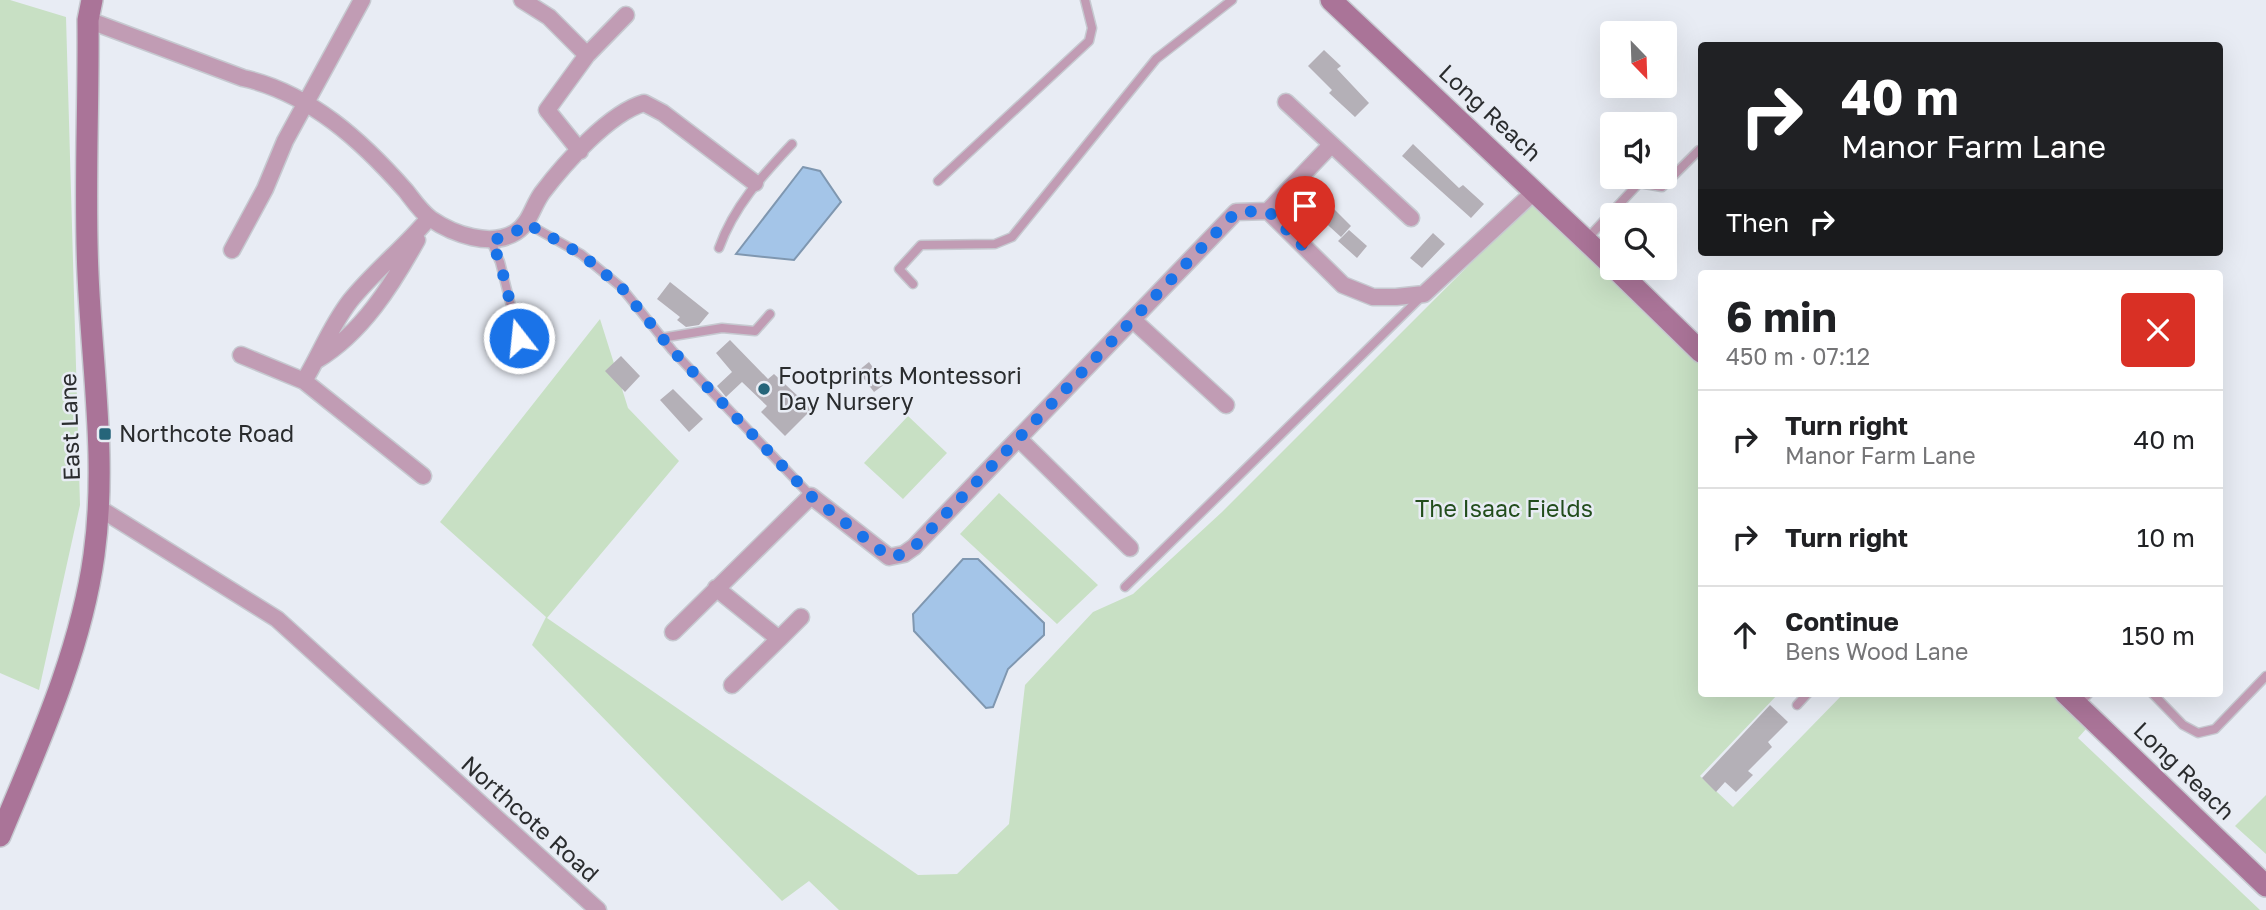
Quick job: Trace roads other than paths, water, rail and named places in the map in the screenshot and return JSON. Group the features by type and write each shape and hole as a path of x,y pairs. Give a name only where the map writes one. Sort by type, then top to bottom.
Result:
{"street":[{"path":"232,250 306,103 362,0"},
{"path":"522,0 549,17 587,55"},
{"name":"Long Reach","path":"1331,0 1600,253"},
{"path":"90,10 243,78 269,84 306,103 346,130 375,156 429,218 458,233 491,241 514,233 526,223 541,194 606,123 627,107 644,103 663,113 755,183"},
{"name":"East Lane","path":"0,836 69,654 89,583 99,508 98,418 87,257 90,10"},
{"path":"580,151 547,110 587,55 626,15"},
{"path":"1286,102 1411,218"},
{"path":"673,632 811,496 889,557 904,554 1019,439 1236,212 1268,211 1331,145"},
{"path":"1268,211 1343,285 1373,297 1424,294 1535,191"},
{"path":"304,382 317,360 322,342 349,303 373,274 410,242 429,218"},
{"path":"317,360 338,348 364,320 405,263 429,218"},
{"name":"Long Reach","path":"1627,280 1698,349"},
{"path":"1133,320 1226,405"},
{"path":"242,355 304,382 424,476"},
{"path":"1019,439 1130,548"},
{"name":"Northcote Road","path":"99,508 277,619 598,910"},
{"path":"716,588 779,639"},
{"path":"732,685 801,617"},
{"name":"Long Reach","path":"2077,697 2266,886"}],"lane":[{"path":"938,181 1089,41 1092,28 1085,0"},
{"path":"913,284 899,269 921,245 995,244 1012,237 1156,59 1232,0"},
{"path":"719,248 729,221 755,183 792,144"},
{"path":"1586,240 1639,183 1662,187 1698,151"},
{"path":"526,223 571,248 621,287 661,338 811,496"},
{"path":"491,241 500,262 519,338"},
{"path":"1125,587 1424,294"},
{"path":"661,338 722,328 755,331 770,314"},
{"path":"2156,697 2183,725 2199,733 2215,729 2266,676"},
{"path":"1797,705 1804,697"}],"water":[{"path":"803,167 820,171 841,202 794,260 736,254"},
{"path":"963,559 978,559 1044,623 1044,635 1008,669 993,707 986,708 914,631 913,614"}],"place":[{"name":"Footprints Montessori Day Nursery","path":"764,389"},
{"name":"Northcote Road","path":"105,434"}],"park label":[{"name":"The Isaac Fields","path":"1504,509"}]}
